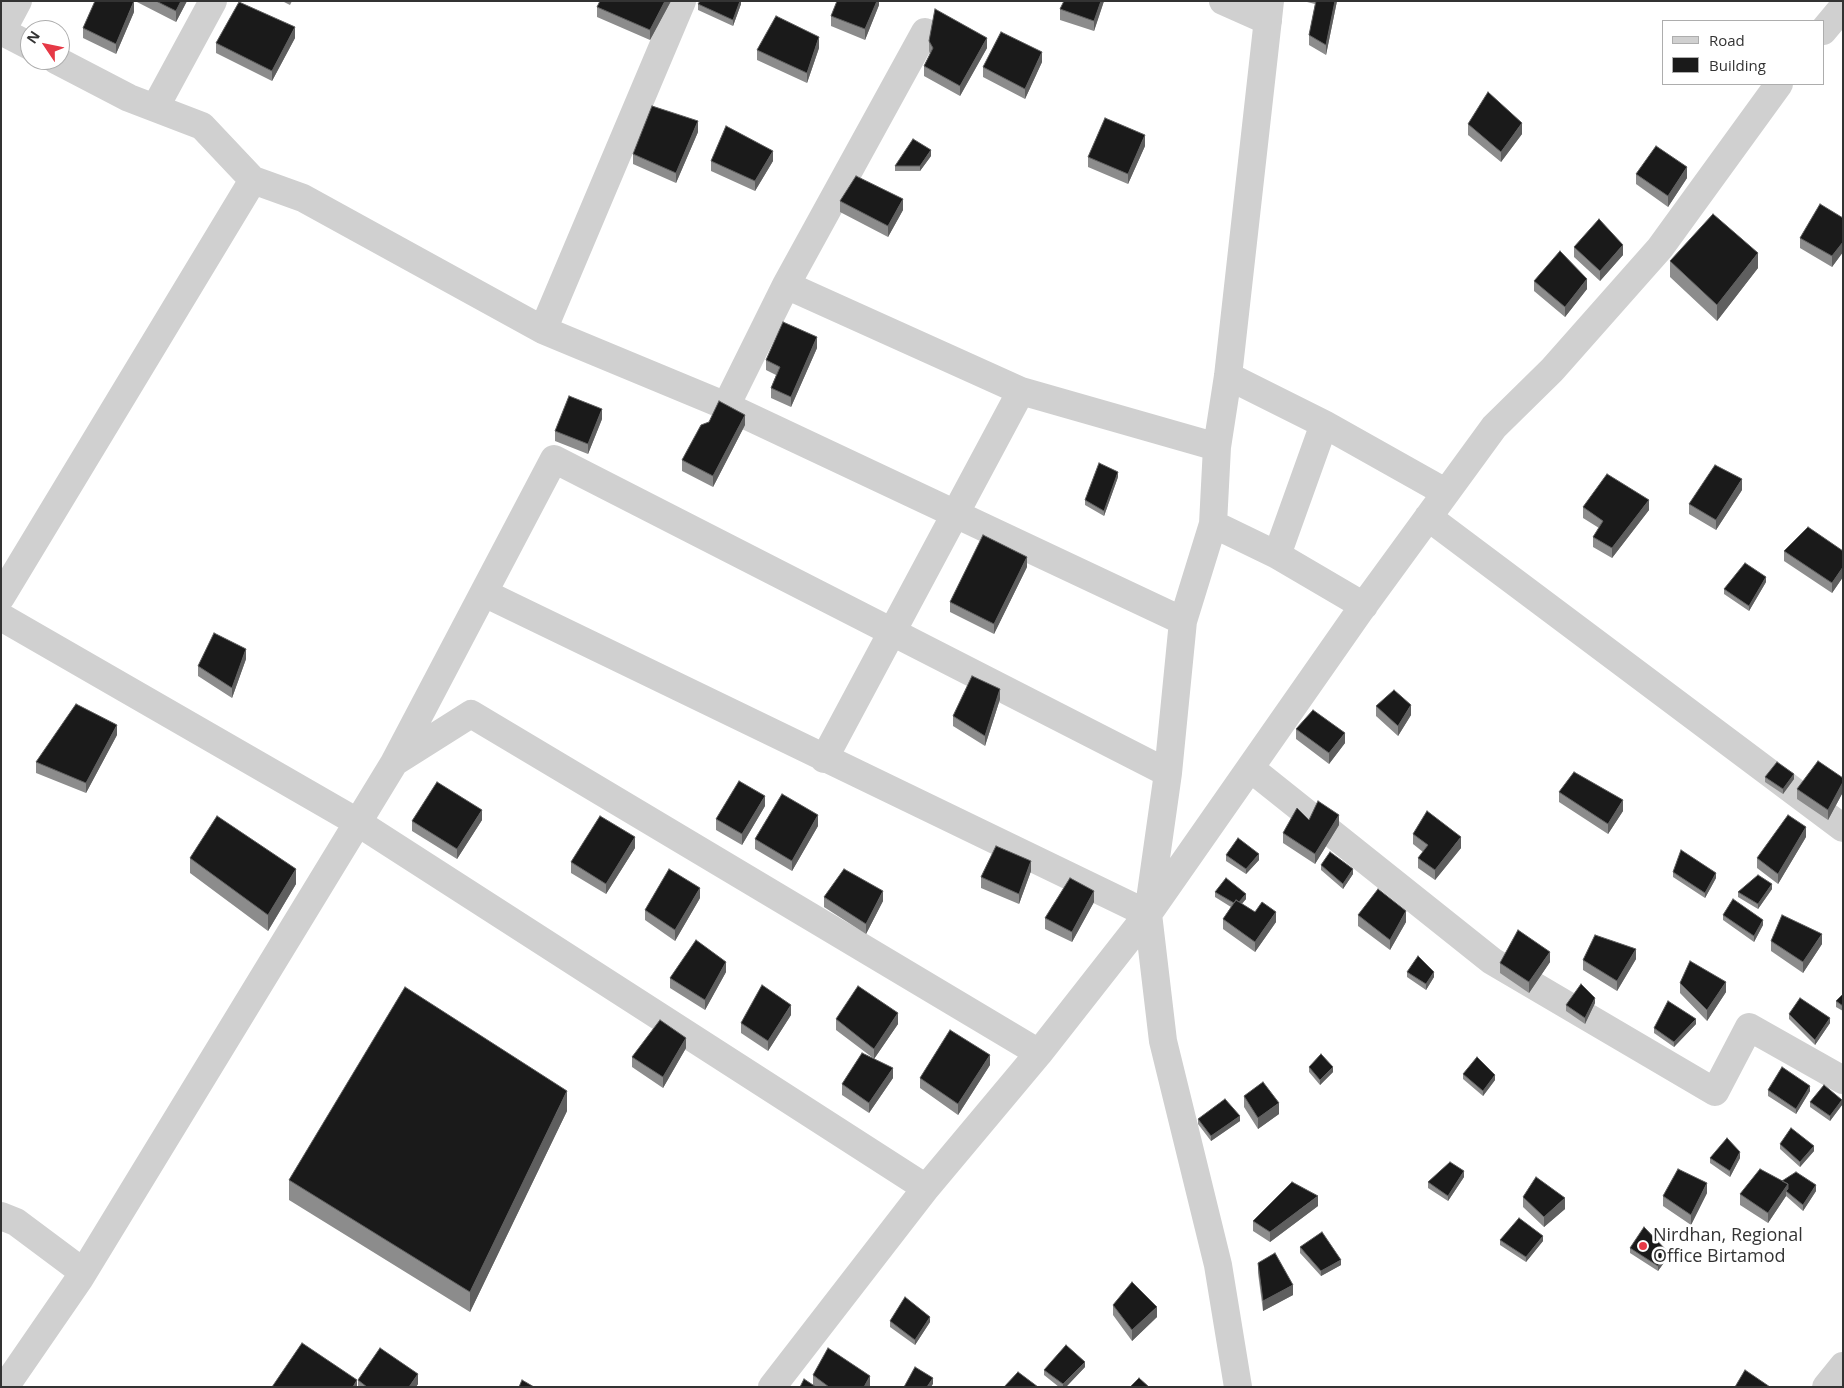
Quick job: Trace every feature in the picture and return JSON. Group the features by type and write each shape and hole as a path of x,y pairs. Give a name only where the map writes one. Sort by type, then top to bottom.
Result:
{"street":[{"path":"18,1 1,31 20,41"},
{"path":"155,108 213,1"},
{"path":"543,330 682,1"},
{"path":"1223,1 1269,11 1228,376 1217,447 1213,524 1183,621 1168,774 1148,914 1163,1041 1218,1265 1238,1387"},
{"path":"1824,30 1843,7"},
{"path":"726,406 786,285 925,32"},
{"path":"70,67 129,98 202,126 253,180 303,198 543,330 726,406 1183,621"},
{"path":"772,1387 926,1188 1039,1053 1148,914 1364,606 1494,427 1552,370 1660,248 1779,85"},
{"path":"1,597 253,180"},
{"path":"786,285 1021,391 1217,447"},
{"path":"1228,376 1324,424 1445,492"},
{"path":"824,759 1021,391"},
{"path":"1277,554 1324,424"},
{"path":"5,1387 84,1272 394,763 554,459 1168,774"},
{"path":"1428,517 1843,828"},
{"path":"1213,524 1277,554 1364,606"},
{"path":"484,593 1148,914"},
{"path":"1,617 357,822 926,1188"},
{"path":"394,763 471,714 1039,1053"},
{"path":"1250,768 1492,961 1715,1092 1749,1027 1843,1080"},
{"path":"1,1216 16,1222 84,1272"},
{"path":"1826,1387 1843,1366"}],"building":[{"path":"95,1 134,1 116,44 83,28"},
{"path":"156,1 181,1 176,11"},
{"path":"600,1 665,1 650,30 597,7"},
{"path":"700,1 740,1 733,20 698,4"},
{"path":"837,1 877,1 865,29 831,16"},
{"path":"1064,1 1101,1 1094,21 1060,9"},
{"path":"1316,1 1335,1 1326,45 1309,35"},
{"path":"239,2 295,27 272,71 216,43"},
{"path":"935,9 987,38 960,86 924,66 933,48 929,41"},
{"path":"776,16 819,37 807,73 757,50"},
{"path":"1001,32 1042,52 1025,89 983,67"},
{"path":"1488,92 1522,123 1501,152 1468,124"},
{"path":"652,106 698,121 676,173 633,154"},
{"path":"1105,118 1145,135 1128,174 1088,157"},
{"path":"726,126 773,151 755,181 711,161"},
{"path":"913,139 931,150 920,166 895,166"},
{"path":"1656,146 1687,167 1668,196 1636,174"},
{"path":"856,176 903,199 888,226 840,201"},
{"path":"1820,204 1843,218 1843,242 1832,256 1800,238"},
{"path":"1713,214 1758,253 1717,305 1670,261"},
{"path":"1599,219 1623,245 1600,271 1574,247"},
{"path":"1560,251 1587,279 1565,307 1534,281"},
{"path":"783,322 817,337 791,397 771,388 780,367 766,360"},
{"path":"569,396 602,409 588,444 555,431"},
{"path":"719,401 745,415 713,476 682,460 701,425 709,422"},
{"path":"1099,463 1118,472 1104,511 1085,500"},
{"path":"1715,465 1742,479 1716,520 1689,504"},
{"path":"1607,474 1649,500 1612,548 1593,537 1603,521 1583,507"},
{"path":"1808,527 1843,551 1843,567 1832,583 1784,551"},
{"path":"983,535 1027,557 994,624 950,602"},
{"path":"1745,563 1766,577 1749,606 1724,589"},
{"path":"214,633 246,649 232,688 198,666"},
{"path":"972,676 1000,689 985,736 953,716"},
{"path":"1394,690 1411,705 1398,726 1376,706"},
{"path":"76,704 117,725 86,783 36,762"},
{"path":"1313,710 1345,733 1329,753 1296,729"},
{"path":"1818,761 1843,778 1843,782 1828,810 1797,789"},
{"path":"1777,762 1794,774 1783,789 1765,777"},
{"path":"1574,772 1623,800 1608,824 1559,792"},
{"path":"739,781 765,796 742,834 716,819"},
{"path":"437,782 482,810 457,849 412,821"},
{"path":"782,794 818,815 792,861 755,839"},
{"path":"1318,801 1339,815 1315,854 1283,833 1297,808 1309,820"},
{"path":"1427,811 1461,837 1435,870 1418,858 1428,845 1413,834"},
{"path":"1788,815 1806,827 1778,874 1757,858"},
{"path":"217,816 296,869 268,915 190,858"},
{"path":"600,816 635,837 606,884 571,862"},
{"path":"1238,838 1259,854 1246,869 1226,855"},
{"path":"996,846 1031,861 1019,894 981,877"},
{"path":"1681,850 1716,873 1705,893 1673,872"},
{"path":"1330,852 1353,869 1343,884 1321,865"},
{"path":"669,869 700,888 675,930 645,910"},
{"path":"844,869 883,891 866,924 824,897"},
{"path":"1758,875 1772,884 1758,904 1738,892"},
{"path":"1070,878 1094,891 1072,932 1045,918"},
{"path":"1226,878 1246,894 1239,902 1236,900 1234,903 1215,892"},
{"path":"1378,889 1406,911 1390,940 1358,915"},
{"path":"1733,899 1763,920 1754,936 1723,915"},
{"path":"1236,900 1255,912 1262,902 1276,912 1255,942 1223,919"},
{"path":"1782,915 1822,934 1803,962 1771,941"},
{"path":"1518,930 1550,952 1529,982 1500,963"},
{"path":"1595,935 1636,949 1617,981 1583,960"},
{"path":"696,940 726,962 705,1000 670,978"},
{"path":"1418,956 1434,972 1426,984 1407,972"},
{"path":"1690,961 1726,982 1707,1010 1680,983"},
{"path":"1581,984 1595,998 1585,1018 1566,1005"},
{"path":"762,985 791,1005 768,1041 741,1023"},
{"path":"858,986 898,1013 874,1049 836,1019"},
{"path":"405,987 567,1091 470,1292 289,1180"},
{"path":"1843,994 1843,1006 1836,1001"},
{"path":"1800,998 1830,1018 1815,1040 1789,1014"},
{"path":"1668,1001 1696,1019 1674,1042 1654,1028"},
{"path":"660,1020 686,1038 663,1077 632,1057"},
{"path":"950,1030 990,1055 958,1104 920,1078"},
{"path":"862,1053 893,1068 869,1103 842,1084"},
{"path":"1321,1054 1333,1067 1320,1080 1309,1067"},
{"path":"1477,1057 1495,1075 1483,1091 1463,1074"},
{"path":"1782,1067 1810,1086 1796,1109 1768,1090"},
{"path":"1263,1082 1279,1103 1258,1118 1244,1096"},
{"path":"1824,1085 1842,1100 1830,1116 1810,1102"},
{"path":"1225,1099 1240,1116 1211,1136 1198,1119"},
{"path":"1791,1128 1814,1146 1800,1162 1780,1144"},
{"path":"1727,1138 1740,1152 1730,1171 1710,1158"},
{"path":"1450,1162 1464,1171 1448,1196 1428,1182"},
{"path":"1678,1169 1707,1183 1691,1215 1663,1196"},
{"path":"1760,1169 1788,1184 1768,1213 1740,1194"},
{"path":"1796,1172 1816,1185 1803,1205 1786,1191 1788,1184 1782,1181"},
{"path":"1536,1177 1565,1198 1544,1217 1523,1197"},
{"path":"1292,1182 1318,1196 1270,1232 1253,1221"},
{"path":"1519,1218 1543,1236 1526,1257 1500,1240"},
{"path":"1644,1227 1668,1252 1658,1266 1630,1248"},
{"path":"1322,1232 1341,1260 1321,1271 1300,1247"},
{"path":"1275,1253 1293,1285 1263,1301 1258,1263"},
{"path":"1132,1282 1157,1307 1132,1330 1113,1305"},
{"path":"905,1297 930,1317 915,1340 890,1321"},
{"path":"302,1343 357,1380 353,1387 272,1387"},
{"path":"1066,1345 1085,1362 1063,1384 1044,1370"},
{"path":"380,1348 418,1374 409,1387 367,1387 358,1380"},
{"path":"828,1348 870,1376 864,1387 829,1387 813,1375"},
{"path":"915,1367 933,1378 927,1387 904,1387"},
{"path":"1745,1370 1770,1387 1735,1387"},
{"path":"1018,1372 1038,1387 1004,1387"},
{"path":"1139,1378 1149,1387 1130,1387"},
{"path":"804,1379 816,1387 800,1387"},
{"path":"522,1380 534,1387 519,1387"}],"place":[{"name":"Nirdhan, Regional Office Birtamod","path":"1643,1246"}]}
